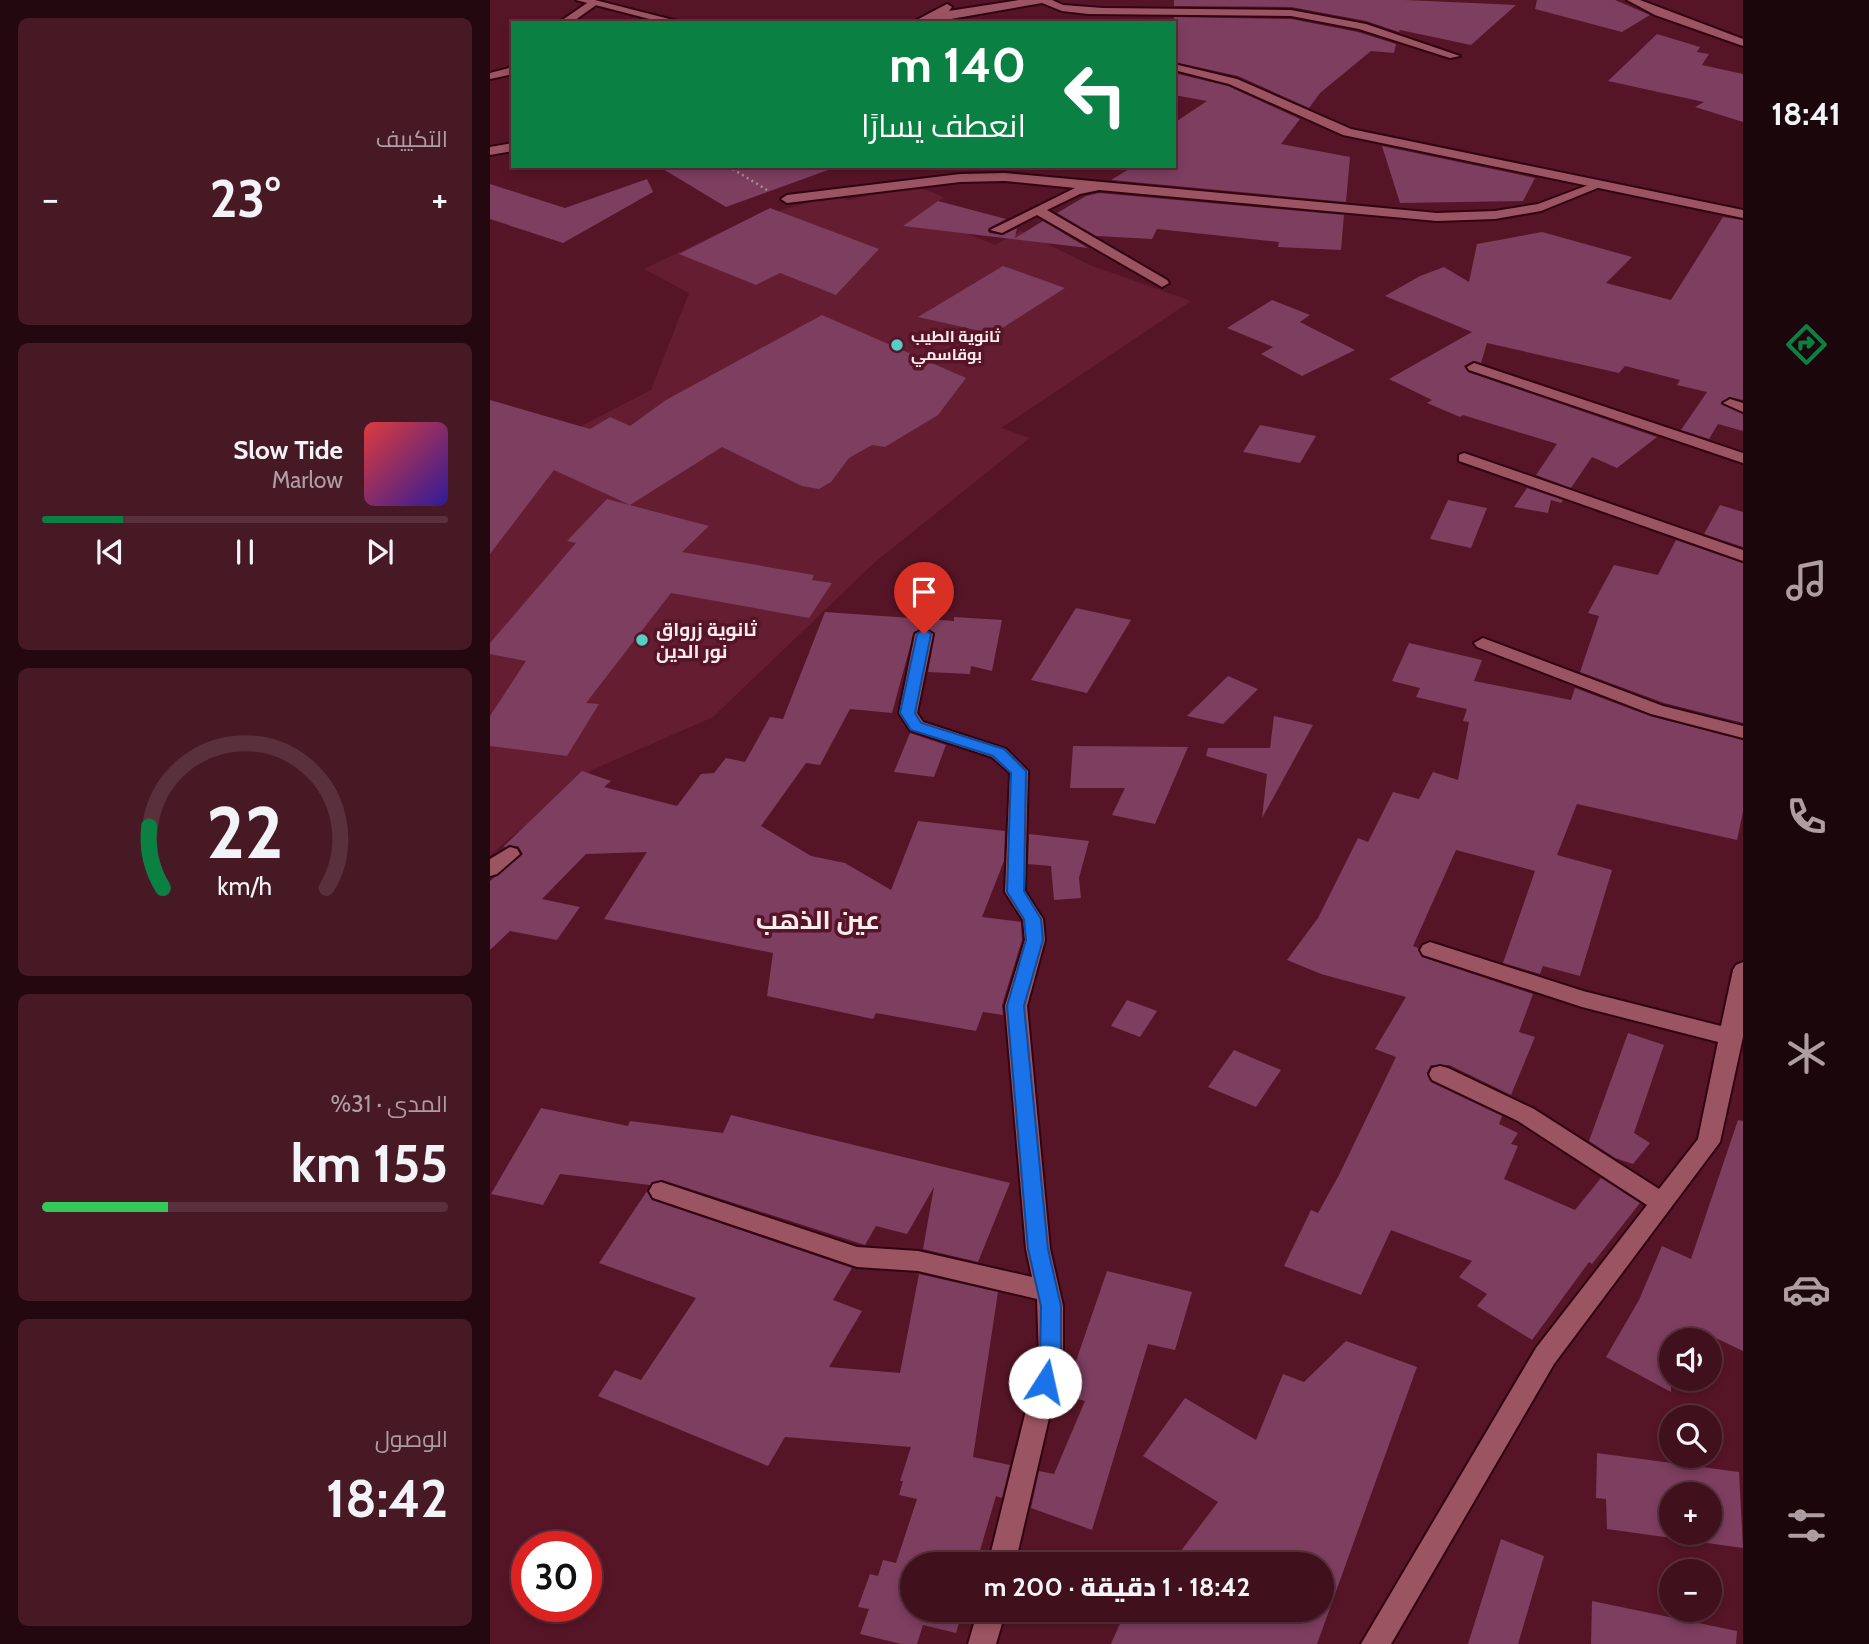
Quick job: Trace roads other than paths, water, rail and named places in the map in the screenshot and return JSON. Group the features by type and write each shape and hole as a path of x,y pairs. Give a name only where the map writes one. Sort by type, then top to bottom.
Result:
{"street":[{"path":"581,0 671,21"},
{"path":"937,16 950,5 950,0"},
{"path":"922,21 937,16 1042,0 1054,6 1092,10 1267,11 1297,14 1387,32 1454,56"},
{"path":"1632,0 1743,43"},
{"path":"566,21 594,3"},
{"path":"1176,67 1233,81 1347,132 1743,214"},
{"path":"490,76 511,71"},
{"path":"490,151 511,147"},
{"path":"1013,168 1047,181"},
{"path":"787,199 960,178 1047,181 1437,217 1495,215 1541,206 1599,185"},
{"path":"997,230 1076,191 1099,186"},
{"path":"1038,210 1162,283"},
{"path":"1474,367 1743,458"},
{"path":"1464,458 1743,556"},
{"path":"924,634 908,713 916,726 999,753 1019,771 1015,892 1033,919 1035,940 1016,1006 1038,1249 1051,1306 1051,1358 1005,1552"},
{"path":"1483,643 1657,710 1743,732"},
{"path":"490,869 510,854"},
{"path":"1430,950 1582,999 1732,1037"},
{"path":"1375,1644 1545,1356 1709,1142 1732,1037 1743,970"},
{"path":"1440,1074 1526,1115 1662,1203"},
{"path":"661,1191 857,1257 918,1261 1048,1291"},
{"path":"982,1644 988,1622"}],"place":[{"name":"ثانوية الطيب بوقاسمي","path":"897,345"},
{"name":"ثانوية زرواق نور الدين","path":"642,640"}],"district":[{"name":"عين الذهب","path":"818,920"}]}
